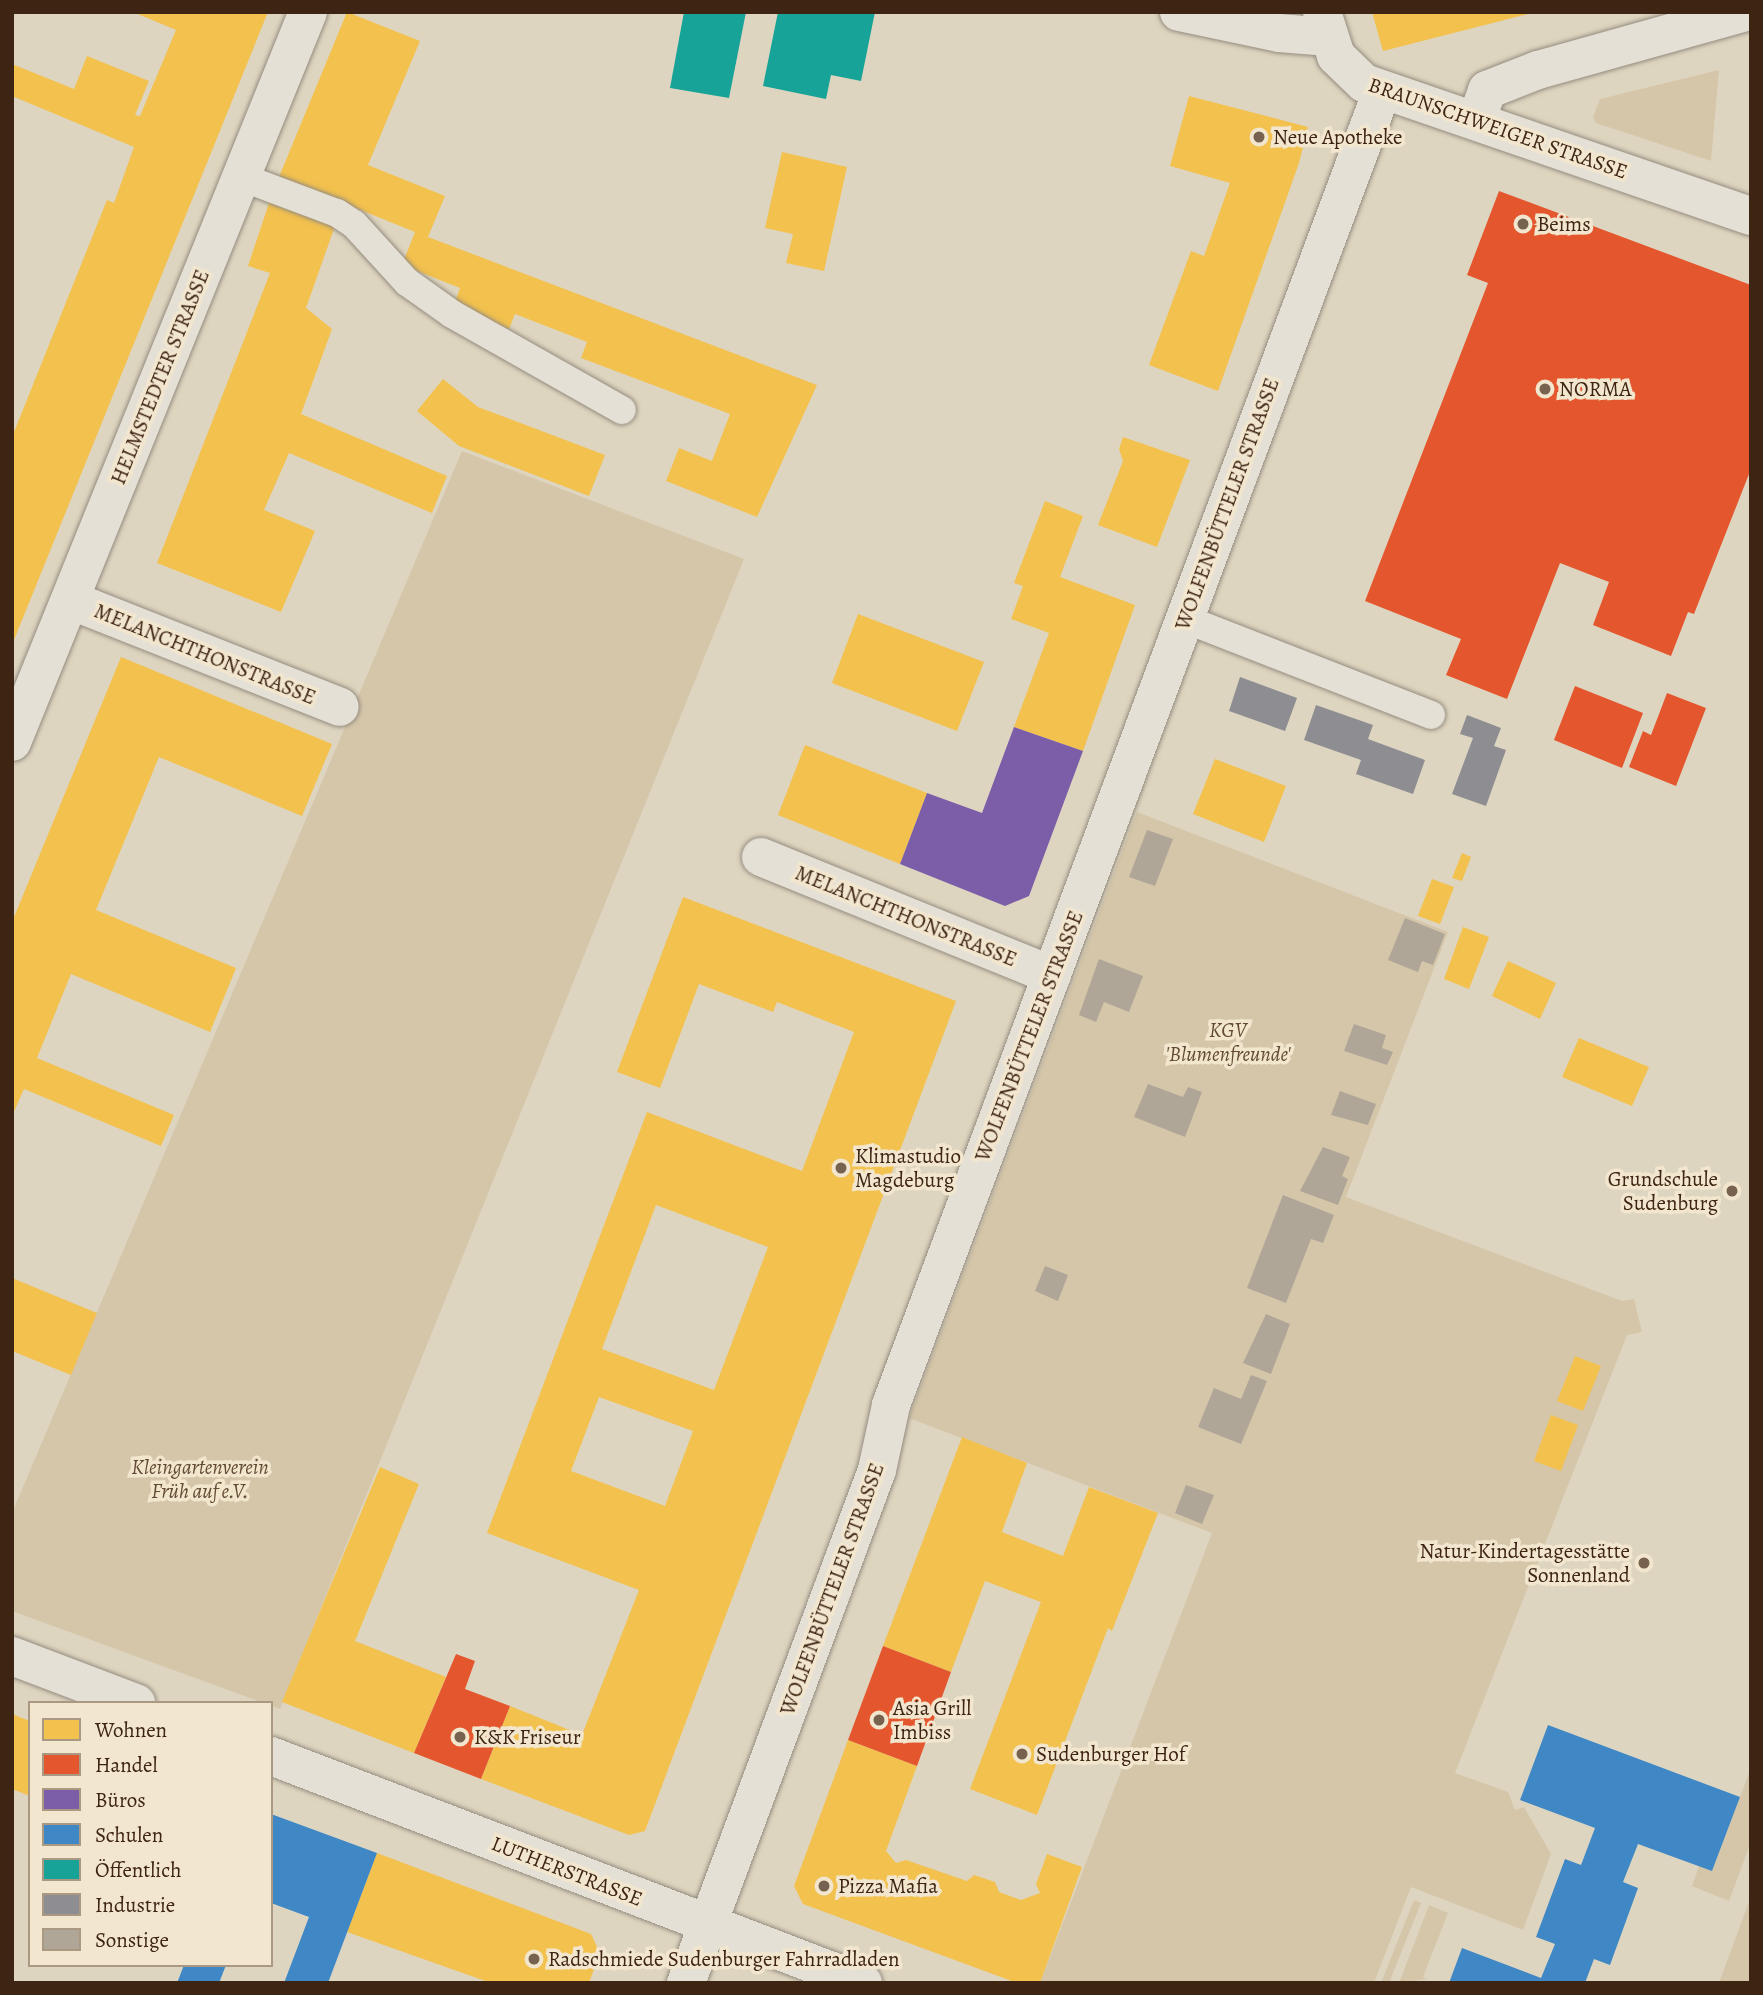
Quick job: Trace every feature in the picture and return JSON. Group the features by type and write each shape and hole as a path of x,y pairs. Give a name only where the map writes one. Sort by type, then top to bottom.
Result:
{"street":[{"name":"HELMSTEDTER STRASSE","path":"12,742 308,12"},
{"name":"BRAUNSCHWEIGER STRASSE","path":"1179,12 1279,33 1325,25 1349,72 1382,91 1751,216"},
{"path":"1476,121 1487,90 1538,70 1746,12"},
{"name":"WOLFENBÜTTELER STRASSE","path":"686,1983 877,1470 891,1405 1382,91"},
{"name":"MELANCHTHONSTRASSE","path":"70,600 340,707"},
{"name":"MELANCHTHONSTRASSE","path":"761,857 1052,975"},
{"path":"12,1656 131,1701"},
{"name":"LUTHERSTRASSE","path":"273,1757 707,1926 863,1983"}],"lane":[{"path":"241,177 337,213 354,224 407,282 452,314 622,410"},
{"path":"1185,619 1431,715"}],"green space":[{"path":"1719,70 1711,161 1596,123 1593,117 1600,99"},
{"name":"Kleingartenverein Früh auf e.V.","path":"462,451 744,559 280,1709 273,1706 273,1701 258,1701 12,1611 12,1513"},
{"name":"KGV 'Blumenfreunde'","path":"1137,812 1448,932 1346,1197 1622,1301 1634,1299 1642,1332 1627,1335 1455,1773 1508,1792 1515,1810 1524,1807 1551,1854 1523,1930 1411,1887 1374,1983 1040,1983 1212,1533 909,1418"},
{"path":"1751,1768 1751,1842 1729,1901 1692,1886 1699,1866 1712,1871"},
{"path":"1751,1896 1751,1983 1719,1983"},
{"path":"1414,1900 1421,1903 1389,1983 1381,1983"},
{"path":"1429,1905 1448,1913 1423,1977 1427,1979 1399,1983"}],"building: Wohnen":[{"path":"133,12 268,12 12,645 12,437 107,200 114,203 134,147 12,96 12,64 74,89 87,56 149,81 135,115 140,116 176,30"},
{"path":"347,12 420,41 368,165 445,196 428,237 817,385 757,517 666,481 679,448 712,461 730,414 581,358 587,342 515,314 509,329 453,308 460,288 402,265 415,232 279,177"},
{"path":"1372,12 1532,12 1532,13 1383,51"},
{"path":"1189,96 1308,127 1299,163 1218,391 1149,365 1191,251 1204,256 1230,183 1170,166"},
{"path":"782,152 847,167 824,271 786,263 793,234 765,228"},
{"path":"269,203 335,226 306,308 332,329 301,414 447,476 432,513 289,453 264,510 315,531 281,612 157,563 270,273 248,266"},
{"path":"443,379 478,407 605,455 589,496 459,446 417,411"},
{"path":"1123,437 1190,460 1157,547 1098,525 1123,461 1119,449"},
{"path":"1045,501 1083,516 1060,577 1135,605 1083,751 1014,727 1049,633 1011,619 1023,586 1014,583"},
{"path":"858,614 984,662 957,731 832,683"},
{"path":"121,657 332,744 302,816 159,757 96,910 236,968 210,1032 71,974 37,1058 174,1115 161,1146 24,1089 12,1116 12,922"},
{"path":"805,745 927,793 900,864 778,815"},
{"path":"1215,759 1286,786 1264,842 1193,814"},
{"path":"1462,853 1471,857 1462,881 1452,878"},
{"path":"1432,879 1454,887 1440,924 1418,916"},
{"path":"683,897 956,1001 645,1831 629,1835 481,1779 510,1706 582,1735 639,1590 487,1533 647,1112 802,1171 854,1032 777,1002 773,1012 699,984 660,1088 617,1072","holes":["656,1205 768,1247 714,1390 602,1349","599,1397 693,1431 665,1506 571,1471"]},
{"path":"1463,927 1489,937 1469,989 1444,979"},
{"path":"1508,961 1556,983 1540,1019 1492,996"},
{"path":"1579,1038 1649,1067 1632,1106 1562,1077"},
{"path":"12,1278 97,1313 71,1375 12,1351"},
{"path":"1575,1356 1601,1366 1583,1411 1557,1401"},
{"path":"1551,1415 1578,1425 1561,1471 1534,1461"},
{"path":"962,1437 1027,1463 1002,1532 1063,1556 1089,1487 1158,1513 1112,1631 1108,1628 1037,1815 970,1789 1041,1602 985,1581 951,1672 883,1646"},
{"path":"380,1467 419,1484 355,1641 446,1677 414,1753 282,1702"},
{"path":"12,1714 28,1720 28,1795 12,1789"},
{"path":"848,1740 917,1766 886,1851 896,1863 906,1860 967,1881 974,1875 995,1882 999,1892 1021,1900 1040,1893 1036,1884 1047,1854 1082,1867 1040,1983 1017,1983 803,1904 794,1886"},
{"path":"377,1853 591,1934 600,1953 589,1983 491,1983 347,1932"}],"building: Handel":[{"path":"1499,191 1751,285 1751,469 1694,614 1688,612 1671,656 1593,625 1609,582 1560,563 1507,699 1446,675 1461,639 1365,601 1488,283 1467,275"},
{"path":"1575,686 1643,713 1622,768 1554,740"},
{"path":"1667,693 1706,708 1676,786 1629,767 1643,731 1651,735"},
{"path":"883,1646 951,1672 917,1766 848,1740"},
{"path":"456,1654 475,1661 465,1689 510,1706 481,1779 414,1753"}],"building: Büros":[{"path":"1014,727 1083,751 1029,896 1005,906 900,864 927,793 982,813"}],"building: Schulen":[{"path":"1548,1725 1740,1797 1712,1871 1638,1844 1623,1882 1638,1888 1610,1965 1594,1959 1585,1983 1449,1983 1462,1948 1541,1978 1555,1944 1536,1937 1565,1859 1581,1865 1595,1828 1520,1800"},
{"path":"273,1815 377,1853 328,1983 284,1983 309,1917 273,1904"},
{"path":"183,1967 225,1967 219,1983 177,1983"}],"building: Öffentlich":[{"path":"684,12 746,12 729,98 670,88"},
{"path":"778,12 875,12 861,81 831,75 826,99 763,86"}],"building: Industrie":[{"path":"1240,677 1297,698 1285,731 1229,711"},
{"path":"1316,705 1373,725 1368,739 1425,760 1413,794 1356,774 1361,760 1304,740"},
{"path":"1467,715 1501,728 1494,746 1506,750 1486,806 1452,794 1473,738 1460,734"}],"building: Sonstige":[{"path":"1147,830 1173,839 1155,886 1129,877"},
{"path":"1405,918 1445,934 1433,965 1422,961 1418,972 1388,960"},
{"path":"1099,959 1143,976 1129,1012 1104,1002 1096,1022 1079,1015"},
{"path":"1354,1024 1386,1035 1382,1048 1393,1052 1387,1065 1344,1051"},
{"path":"1148,1084 1183,1097 1188,1087 1202,1092 1185,1137 1134,1117"},
{"path":"1340,1091 1376,1104 1368,1125 1331,1115"},
{"path":"1323,1147 1350,1157 1342,1176 1348,1179 1338,1205 1300,1191"},
{"path":"1283,1195 1334,1215 1323,1243 1311,1239 1286,1303 1247,1288"},
{"path":"1045,1266 1068,1275 1058,1301 1035,1291"},
{"path":"1266,1314 1290,1324 1271,1374 1243,1363"},
{"path":"1251,1375 1267,1381 1241,1444 1198,1427 1214,1388 1241,1399"},
{"path":"1186,1485 1214,1495 1202,1524 1175,1513"}],"place":[{"name":"Neue Apotheke","path":"1259,137"},
{"name":"Beims","path":"1523,224"},
{"name":"NORMA","path":"1545,389"},
{"name":"Klimastudio Magdeburg","path":"841,1168"},
{"name":"Grundschule Sudenburg","path":"1732,1191"},
{"name":"Natur-Kindertagesstätte Sonnenland","path":"1644,1563"},
{"name":"Asia Grill Imbiss","path":"879,1720"},
{"name":"K&K Friseur","path":"460,1737"},
{"name":"Sudenburger Hof","path":"1022,1754"},
{"name":"Pizza Mafia","path":"824,1886"},
{"name":"Radschmiede Sudenburger Fahrradladen","path":"534,1959"}]}
